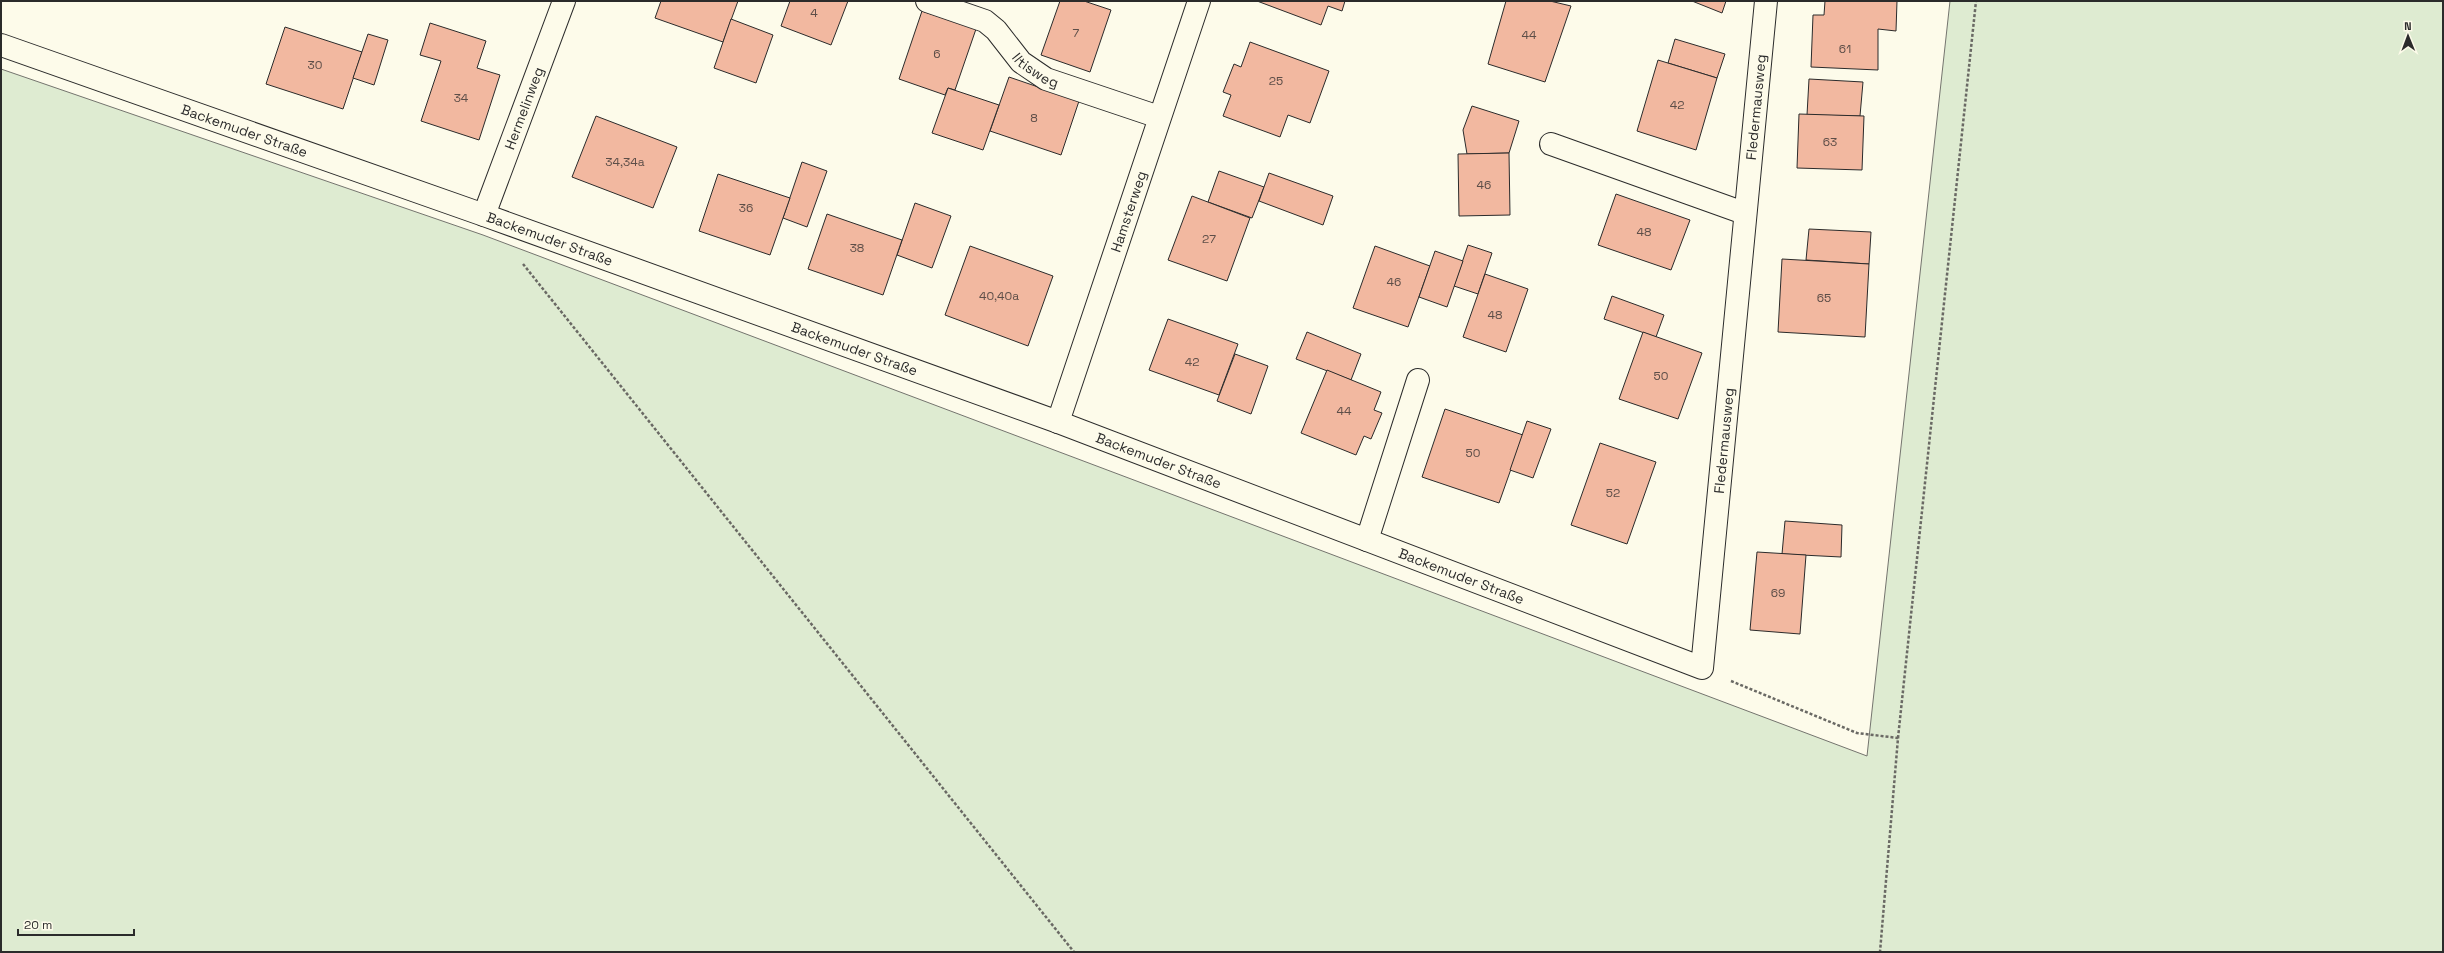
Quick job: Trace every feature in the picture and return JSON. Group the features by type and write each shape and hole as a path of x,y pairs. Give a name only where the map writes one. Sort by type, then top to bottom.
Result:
{"street":[{"name":"Hermelinweg","path":"484,215 564,1"},
{"name":"Iltisweg","path":"927,1 985,21 996,30 1021,62 1046,79 1159,117"},
{"name":"Hamsterweg","path":"1058,422 1199,1"},
{"name":"Fledermausweg","path":"1702,668 1744,213 1766,1"},
{"name":"Backemuder Straße","path":"1,45 484,215 1058,422 1702,668"},
{"path":"1551,144 1744,213"},
{"path":"1367,540 1418,380"}],"path":[{"path":"1880,952 1898,738 1976,1"},
{"path":"519,259 1074,952"},
{"path":"1702,668 1857,733 1898,738"}],"green space":[{"path":"1950,1 2443,1 2443,952 1,952 1,69 483,235 1867,756"}],"building":[{"path":"661,1 738,1 723,42 655,18"},
{"path":"790,1 848,1 831,45 781,26"},
{"path":"1060,1 1084,1 1111,10 1090,72 1041,55"},
{"path":"1257,1 1345,1 1342,11 1328,6 1321,25"},
{"path":"1506,1 1550,1 1571,6 1545,82 1488,64"},
{"path":"1692,1 1726,1 1722,13"},
{"path":"1825,1 1897,1 1896,31 1878,29 1878,70 1811,67 1813,15 1824,15"},
{"path":"922,11 976,29 955,90 948,88 945,95 899,79"},
{"path":"731,19 773,35 756,83 714,68"},
{"path":"430,23 486,41 477,68 500,75 479,140 421,121 441,61 420,55"},
{"path":"285,27 362,52 343,109 266,84"},
{"path":"368,34 388,40 374,85 353,78"},
{"path":"1675,39 1725,54 1717,78 1668,63"},
{"path":"1250,42 1329,71 1310,123 1288,115 1280,137 1223,116 1231,95 1223,92 1234,64 1241,67"},
{"path":"1658,60 1717,78 1696,150 1637,131"},
{"path":"1009,77 1079,101 1061,155 990,131"},
{"path":"1809,79 1863,82 1860,116 1807,115"},
{"path":"948,88 999,105 983,150 932,133"},
{"path":"1472,106 1519,121 1509,153 1467,154 1463,130"},
{"path":"1799,114 1864,116 1862,170 1797,168"},
{"path":"596,116 677,147 653,208 572,177"},
{"path":"1509,153 1510,215 1459,216 1458,154"},
{"path":"802,162 827,171 807,227 783,218"},
{"path":"1219,171 1264,187 1252,218 1208,202"},
{"path":"1269,173 1333,196 1323,225 1259,201"},
{"path":"718,174 790,198 770,255 699,231"},
{"path":"1616,194 1690,220 1671,270 1598,245"},
{"path":"1192,196 1250,218 1227,281 1168,260"},
{"path":"915,203 951,216 932,268 897,255"},
{"path":"827,214 902,240 883,295 808,269"},
{"path":"1809,229 1871,232 1869,264 1806,260"},
{"path":"1468,245 1492,253 1478,294 1454,286"},
{"path":"970,246 1053,276 1028,346 945,315"},
{"path":"1375,246 1430,266 1408,327 1353,308"},
{"path":"1435,251 1463,261 1447,307 1419,297"},
{"path":"1782,259 1869,264 1865,337 1778,332"},
{"path":"1485,274 1528,289 1506,352 1463,337"},
{"path":"1612,296 1664,315 1656,337 1604,319"},
{"path":"1168,319 1238,344 1219,395 1149,370"},
{"path":"1307,332 1361,354 1351,380 1296,359"},
{"path":"1643,332 1702,353 1678,419 1619,399"},
{"path":"1235,354 1268,366 1251,414 1217,401"},
{"path":"1327,370 1381,392 1374,410 1382,413 1371,439 1364,436 1356,455 1301,433"},
{"path":"1445,409 1523,435 1499,503 1422,477"},
{"path":"1527,421 1551,429 1533,478 1510,470"},
{"path":"1600,443 1656,462 1627,544 1571,525"},
{"path":"1785,521 1842,525 1841,557 1782,554"},
{"path":"1757,552 1806,555 1800,634 1750,630"}]}
